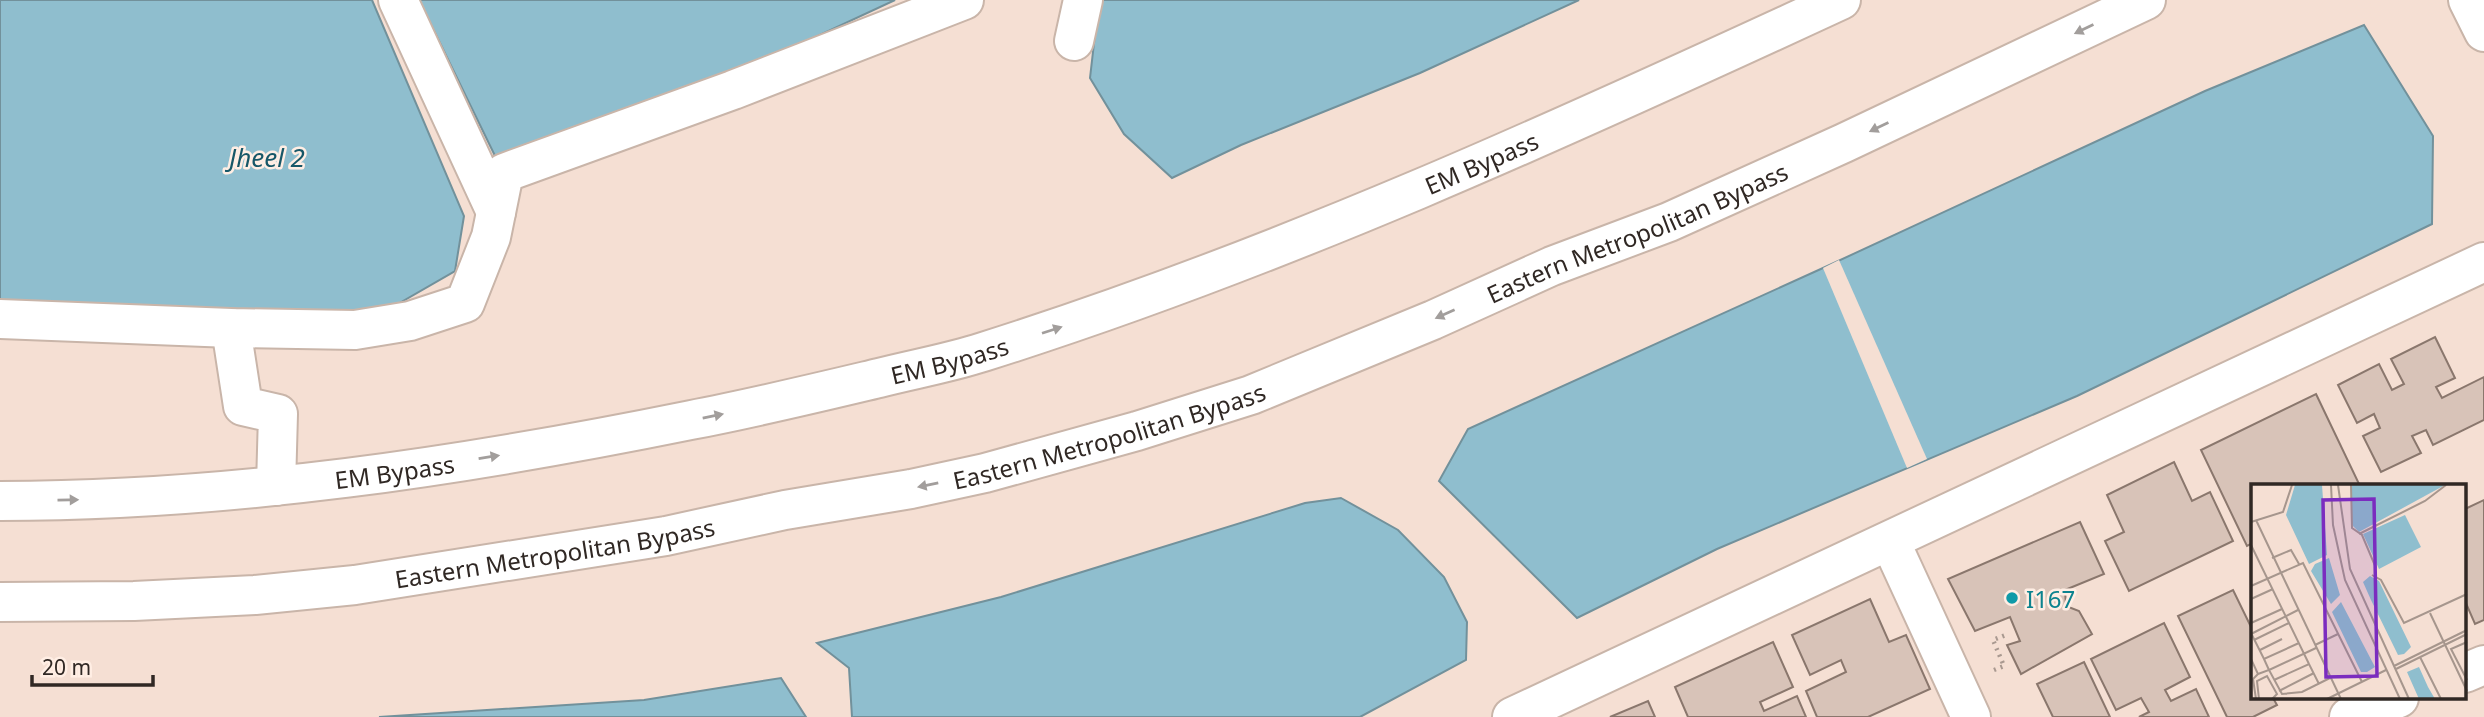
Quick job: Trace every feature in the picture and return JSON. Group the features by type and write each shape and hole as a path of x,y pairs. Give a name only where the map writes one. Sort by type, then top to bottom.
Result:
{"main road":[{"path":"398,0 496,212"},
{"path":"0,319 355,330 410,321 466,303 491,237 504,173 733,90 964,0"},
{"path":"1074,41 1083,0"},
{"name":"EM Bypass","path":"0,501 122,499 276,486 417,468 592,440 764,405 975,355 1224,269 1559,130 1841,0"},
{"name":"Eastern Metropolitan Bypass","path":"0,601 134,601 255,596 355,585 666,536 785,510 912,489 997,470 1251,395 1433,320 1552,266 1669,222 1844,144 2146,0"},
{"path":"2468,0 2484,32"},
{"path":"1512,717 2484,262"},
{"path":"231,328 243,406 278,414 276,486"},
{"path":"1890,541 1971,717"},
{"path":"2466,673 2484,665"},
{"path":"2349,717 2394,700"}],"path":[{"path":"1983,675 2004,666 1993,640 2008,634"}],"water":[{"name":"Jheel 2","path":"0,0 372,0 464,216 455,271 370,320 0,304"},
{"path":"419,0 895,0 517,176 499,164"},
{"path":"1099,0 1579,0 1420,73 1241,145 1172,178 1124,134 1090,78"},
{"path":"2364,25 2433,136 2432,224 2077,396 1717,549 1577,618 1439,481 1468,429 2205,91"},
{"path":"1341,498 1398,530 1444,577 1467,622 1466,660 1360,717 852,717 849,668 817,643 1001,597 1305,503"},
{"path":"781,678 806,717 379,717 644,700"}],"pier":[{"path":"1839,260 1927,459 1907,468 1823,268"}],"building":[{"path":"2435,337 2455,378 2436,387 2442,398 2484,377 2484,420 2433,445 2426,430 2412,436 2421,453 2381,472 2363,436 2380,428 2374,414 2357,423 2338,385 2379,364 2392,390 2404,384 2391,359"},
{"path":"2316,394 2359,484 2251,484 2251,544 2247,546 2201,450"},
{"path":"2174,462 2192,501 2210,492 2233,541 2129,591 2105,541 2124,532 2107,495"},
{"path":"2484,500 2484,620 2475,624 2466,603 2466,509"},
{"name":"I167","path":"2080,522 2104,574 2065,590 2066,606 2079,611 2092,634 2021,674 2007,645 2020,641 2010,617 1975,631 1948,579"},
{"path":"2233,590 2251,627 2251,700 2274,700 2277,705 2253,717 2227,717 2178,616"},
{"path":"1870,599 1889,642 1906,635 1930,689 1868,717 1817,717 1806,691 1846,672 1841,660 1810,675 1792,635"},
{"path":"2164,623 2190,677 2165,690 2171,701 2196,689 2209,717 2139,717 2149,712 2141,698 2116,710 2091,659"},
{"path":"1773,642 1793,687 1760,702 1764,711 1797,696 1806,717 1688,717 1675,687"},
{"path":"2084,662 2110,717 2053,717 2037,684"},
{"path":"1648,701 1655,717 1610,717"}],"place":[{"name":"I167","path":"2012,598"}]}
